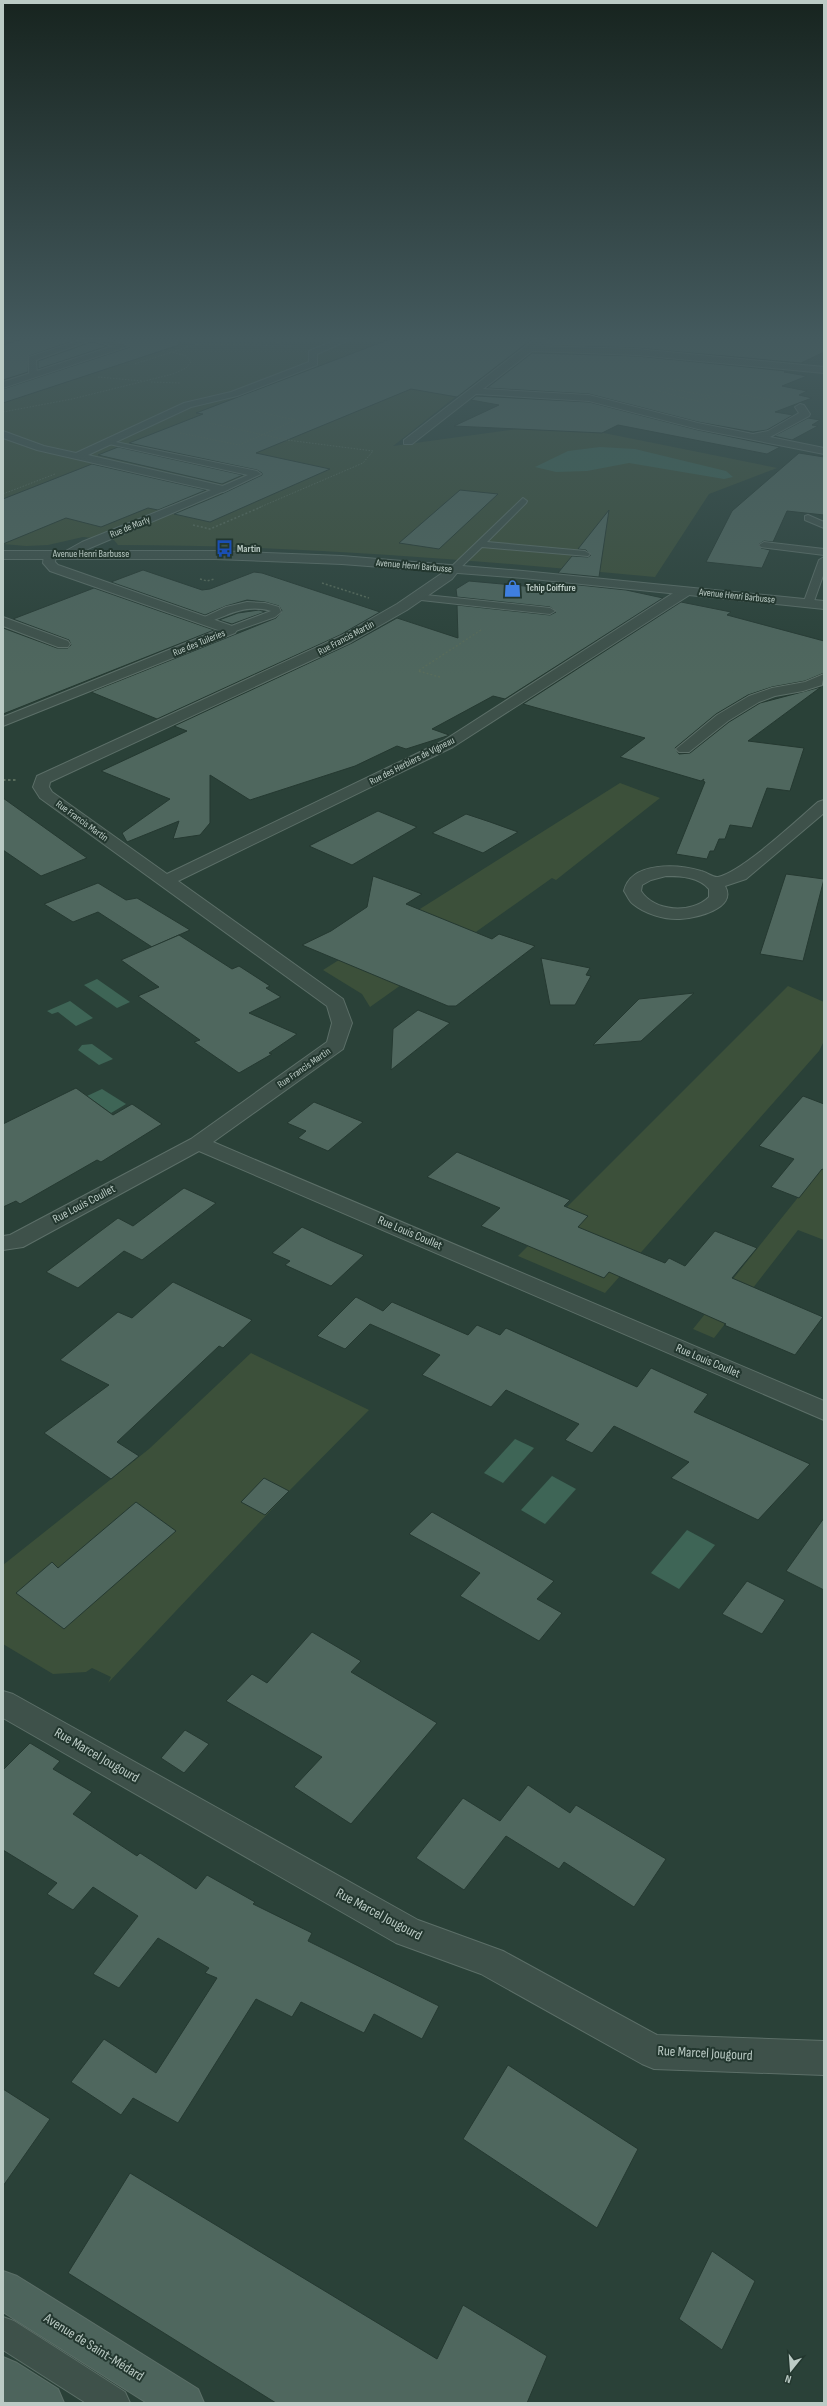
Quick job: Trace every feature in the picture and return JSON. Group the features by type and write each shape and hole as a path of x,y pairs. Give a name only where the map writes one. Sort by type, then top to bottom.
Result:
{"main road":[{"name":"Avenue de Saint-Médard","path":"3,2290 184,2403"},
{"path":"3,2377 44,2403"}],"street":[{"path":"59,451 223,488"},
{"path":"80,455 88,451"},
{"name":"Rue de Marly","path":"68,555 86,545 223,488"},
{"name":"Avenue Henri Barbusse","path":"3,555 299,558 454,569 824,605"},
{"name":"Rue des Tuileries","path":"50,555 49,563 54,568 230,630"},
{"name":"Rue Francis Martin","path":"198,1142 336,1045 342,1023 336,1003 46,795 41,787 43,779 346,639 416,597 448,576 454,569"},
{"name":"Rue des Herbiers de Vigneau","path":"165,881 448,744 686,591"},
{"path":"3,621 63,644"},
{"name":"Rue des Tuileries","path":"3,722 230,630"},
{"path":"684,749 709,728 741,706 766,694 810,685 824,678"},
{"path":"714,884 740,875 824,805"},
{"name":"Rue Louis Coullet","path":"3,1243 14,1242 198,1142 824,1411"},
{"name":"Rue Marcel Jougourd","path":"3,1704 408,1932 491,1962 654,2052 824,2058"}],"lane":[{"path":"152,451 257,474 223,488"},
{"path":"454,569 523,501"},
{"path":"808,518 824,525"},
{"path":"478,544 585,554"},
{"path":"764,545 824,552"},
{"path":"808,604 824,560"},
{"path":"416,597 550,611"},
{"path":"203,620 251,603 261,604 275,609 276,612 271,615 230,630"},
{"path":"3,2332 114,2403"}],"path":[{"path":"3,494 96,459"},
{"path":"440,677 418,671 481,630"}],"shaded area":[{"path":"3,451 694,451 777,468 709,494 655,577 454,559 252,548 118,545 114,540 83,537 48,545 26,546 3,544"},
{"path":"567,451 644,451 726,471 733,477 724,479 629,463 587,471 556,472 535,467"},
{"path":"620,783 660,798 556,880 552,878 370,1007 362,994 323,970"},
{"path":"97,979 130,1002 117,1008 84,985"},
{"path":"788,986 824,1002 824,1041 819,1051 605,1293 518,1256"},
{"path":"70,1001 93,1018 76,1026 58,1012 52,1014 47,1011"},
{"path":"92,1044 113,1059 99,1065 78,1050 82,1045"},
{"path":"102,1089 126,1104 111,1113 87,1096"},
{"path":"824,1165 824,1240 798,1230 714,1338 693,1329"},
{"path":"251,1353 369,1410 289,1491 108,1683 111,1677 92,1668 86,1672 53,1674 3,1644 3,1565 149,1449"},
{"path":"515,1439 534,1448 503,1483 484,1473"},
{"path":"552,1476 576,1489 545,1524 521,1510"},
{"path":"687,1530 715,1545 679,1589 651,1573"}],"building":[{"path":"107,451 137,451 243,475 222,484 98,455"},
{"path":"168,451 260,451 256,453 330,469 210,522 174,514 262,475 262,473 257,470"},
{"path":"753,451 772,451 767,454"},
{"path":"799,453 824,457 824,515 787,511 773,542 764,541 758,545 761,548 770,550 762,568 706,562 732,511"},
{"path":"92,464 206,490 158,510 148,508 101,527 66,518 3,544 3,499"},
{"path":"460,490 498,494 439,549 399,543"},
{"path":"609,510 599,577 558,573 572,556 588,557 591,555 586,550 578,549"},
{"path":"143,570 202,590 210,589 254,572 262,573 380,612 340,635 157,719 91,692 276,618 282,611 279,606 265,602 247,600 226,606 205,615 111,582"},
{"path":"469,581 546,588 551,582 626,590 663,598 505,699 493,696 432,729 449,735 447,736 406,749 397,746 355,766 250,800 210,775 210,823 200,835 173,839 179,821 127,842 122,833 170,799 101,771 187,731 174,726 352,643 397,618 458,638 457,605 550,615 556,612 550,607 457,597 456,589"},
{"path":"94,588 214,630 3,714 3,628 57,648 68,648 71,645 69,640 13,619"},
{"path":"681,602 731,612 727,615 824,641 824,673 805,681 772,687 748,695 716,714 675,748 679,754 690,753 729,722 760,703 821,687 748,741 804,748 790,791 767,788 752,828 730,825 725,839 719,839 714,851 710,851 707,859 676,854 705,782 703,781 704,779 701,781 620,757 645,738 523,704"},
{"path":"259,610 265,612 232,624 219,620 238,613"},
{"path":"3,798 87,858 41,876 3,850"},
{"path":"378,811 417,827 352,865 309,846"},
{"path":"466,814 518,832 483,853 432,833"},
{"path":"786,874 824,879 803,961 760,954"},
{"path":"373,876 422,894 406,904 492,939 499,934 535,946 456,1006 448,1006 302,945 331,931 367,907"},
{"path":"98,883 126,900 137,898 190,930 152,947 98,912 73,922 44,904"},
{"path":"179,935 232,969 239,966 270,986 266,988 281,997 249,1013 297,1034 269,1053 272,1054 239,1073 194,1042 200,1040 138,996 159,987 121,960"},
{"path":"541,958 590,968 586,975 591,976 575,1005 550,1005"},
{"path":"694,993 641,1041 593,1045 639,999"},
{"path":"418,1010 450,1023 391,1070 393,1029"},
{"path":"76,1088 113,1115 132,1104 162,1124 101,1162 97,1160 20,1204 16,1201 3,1207 3,1124"},
{"path":"803,1096 824,1104 824,1170 822,1169 799,1198 771,1187 794,1159 759,1146"},
{"path":"314,1102 363,1122 328,1151 298,1138 306,1131 287,1123"},
{"path":"457,1152 570,1200 564,1206 588,1216 578,1227 665,1263 669,1258 685,1266 715,1231 757,1248 732,1278 823,1317 795,1355 724,1325 726,1324 609,1272 604,1278 481,1226 500,1208 427,1177"},
{"path":"184,1188 216,1203 142,1260 124,1251 78,1288 46,1272 118,1218 133,1226"},
{"path":"302,1227 364,1255 331,1286 285,1265 290,1261 272,1253"},
{"path":"173,1282 252,1320 223,1348 219,1346 117,1442 139,1456 111,1479 44,1433 109,1385 60,1360 118,1312 132,1318"},
{"path":"356,1297 383,1311 392,1302 468,1335 477,1325 500,1335 506,1328 637,1387 651,1368 708,1394 694,1412 810,1464 758,1520 671,1478 689,1462 614,1426 592,1453 565,1440 579,1424 506,1390 491,1407 422,1375 440,1355 370,1324 345,1349 317,1336"},
{"path":"264,1478 289,1491 265,1515 241,1502"},
{"path":"136,1502 176,1531 64,1629 16,1593 52,1562 58,1568"},
{"path":"432,1512 554,1581 537,1599 562,1613 539,1641 460,1596 480,1573 409,1534"},
{"path":"824,1518 824,1590 786,1571"},
{"path":"747,1581 785,1600 762,1634 722,1614"},
{"path":"312,1632 361,1661 351,1672 437,1723 351,1824 294,1787 322,1757 226,1701 252,1674 267,1683"},
{"path":"185,1730 209,1744 184,1773 161,1758"},
{"path":"30,1743 60,1761 53,1769 92,1792 73,1814 137,1856 140,1853 196,1889 207,1875 255,1902 253,1904 312,1933 308,1941 439,2006 422,2039 374,2014 364,2033 301,2002 292,2017 256,1999 178,2123 133,2098 121,2115 71,2082 104,2039 156,2073 217,1978 205,1973 209,1968 158,1938 119,1988 93,1974 138,1916 93,1887 73,1910 47,1894 57,1883 3,1850 3,1770"},
{"path":"528,1785 570,1813 576,1805 666,1859 634,1907 564,1862 559,1869 506,1836 464,1890 416,1858 463,1798 500,1821"},
{"path":"508,2065 638,2149 597,2228 463,2139"},
{"path":"3,2089 50,2119 3,2186"},
{"path":"130,2173 437,2359 463,2305 547,2356 527,2403 276,2403 68,2273"},
{"path":"712,2251 755,2281 722,2350 679,2319"}],"place":[{"name":"Martin","path":"224,549"},
{"name":"Tchip Coiffure","path":"513,588"}]}
